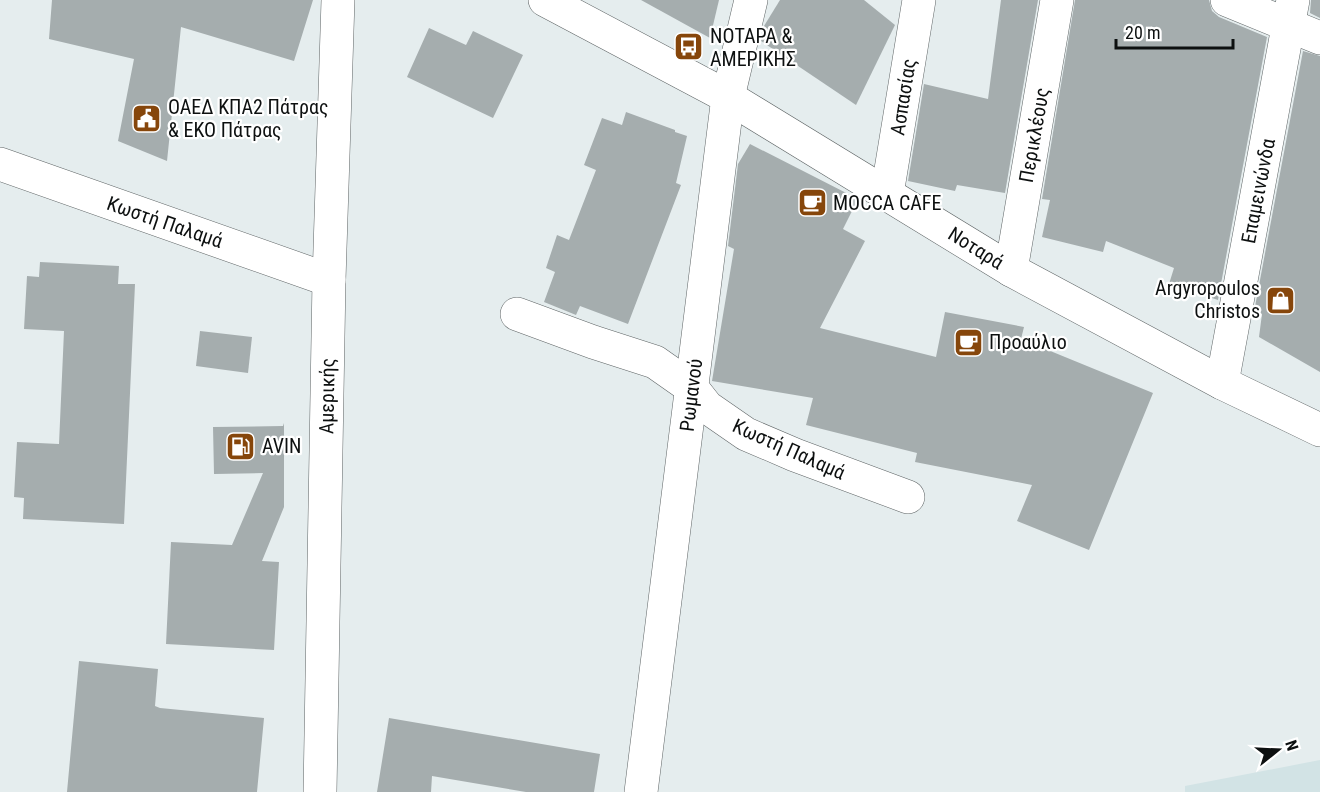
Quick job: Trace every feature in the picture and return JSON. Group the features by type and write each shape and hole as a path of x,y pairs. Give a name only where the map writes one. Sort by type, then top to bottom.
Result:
{"street":[{"name":"Αμερικής","path":"320,792 329,280 338,0"},
{"name":"Νοταρά","path":"545,0 580,8 1011,270 1222,383 1320,430"},
{"name":"Ρωμανού","path":"641,792 728,97 751,0"},
{"name":"Ασπασίας","path":"887,194 919,0"},
{"name":"Περικλέους","path":"1011,270 1056,0"},
{"path":"1227,0 1291,12 1320,39"},
{"name":"Επαμεινώνδα","path":"1222,383 1291,12"},
{"name":"Κωστή Παλαμά","path":"0,164 329,280"},
{"name":"Κωστή Παλαμά","path":"517,314 655,362 692,387 707,408 746,434 795,455 908,497"}],"shaded area":[{"path":"1320,760 1320,792 1185,792 1185,786"}],"building":[{"path":"52,0 313,0 294,61 181,27 167,161 118,141 134,59 49,39"},
{"path":"641,0 719,0 710,38"},
{"path":"780,0 864,0 895,25 856,105 761,41 764,26"},
{"path":"1001,0 1038,0 1005,193 957,185 955,191 908,181 924,84 988,99"},
{"path":"1075,0 1209,0 1212,11 1219,17 1267,37 1218,300 1169,284 1174,268 1106,241 1103,252 1042,237 1050,200 1042,199"},
{"path":"1311,0 1320,0 1320,18 1310,13"},
{"path":"429,28 466,45 473,31 523,55 493,118 407,77"},
{"path":"1303,51 1320,56 1320,372 1259,337 1262,314 1254,312"},
{"path":"626,112 687,136 676,183 681,185 628,324 580,306 576,315 544,302 555,272 546,268 557,235 569,240 596,170 584,165 602,118 622,125"},
{"path":"750,144 858,199 843,229 865,241 820,328 936,357 945,312 1024,327 1021,339 1153,393 1089,550 1017,521 1032,485 915,462 917,453 806,425 813,398 712,381 734,249 728,246 738,164"},
{"path":"40,262 119,266 118,284 135,284 124,524 23,519 24,498 14,497 17,442 59,444 64,331 24,329 27,276 39,277"},
{"path":"200,331 252,337 248,373 196,366"},
{"path":"284,423 284,507 262,561 279,562 274,650 166,644 171,542 232,545 263,473 214,474 213,427 283,426"},
{"path":"79,661 158,669 155,706 160,708 264,718 257,792 67,792"},
{"path":"389,718 600,754 594,792 526,792 432,776 431,792 377,792"}],"place":[{"name":"ΝΟΤΑΡΑ & ΑΜΕΡΙΚΗΣ","path":"689,47"},
{"name":"ΟΑΕΔ ΚΠΑ2 Πάτρας & ΕΚΟ Πάτρας","path":"147,119"},
{"name":"MOCCA CAFE","path":"812,203"},
{"name":"Argyropoulos Christos","path":"1281,300"},
{"name":"Προαύλιο","path":"968,342"},
{"name":"AVIN","path":"241,446"}]}
